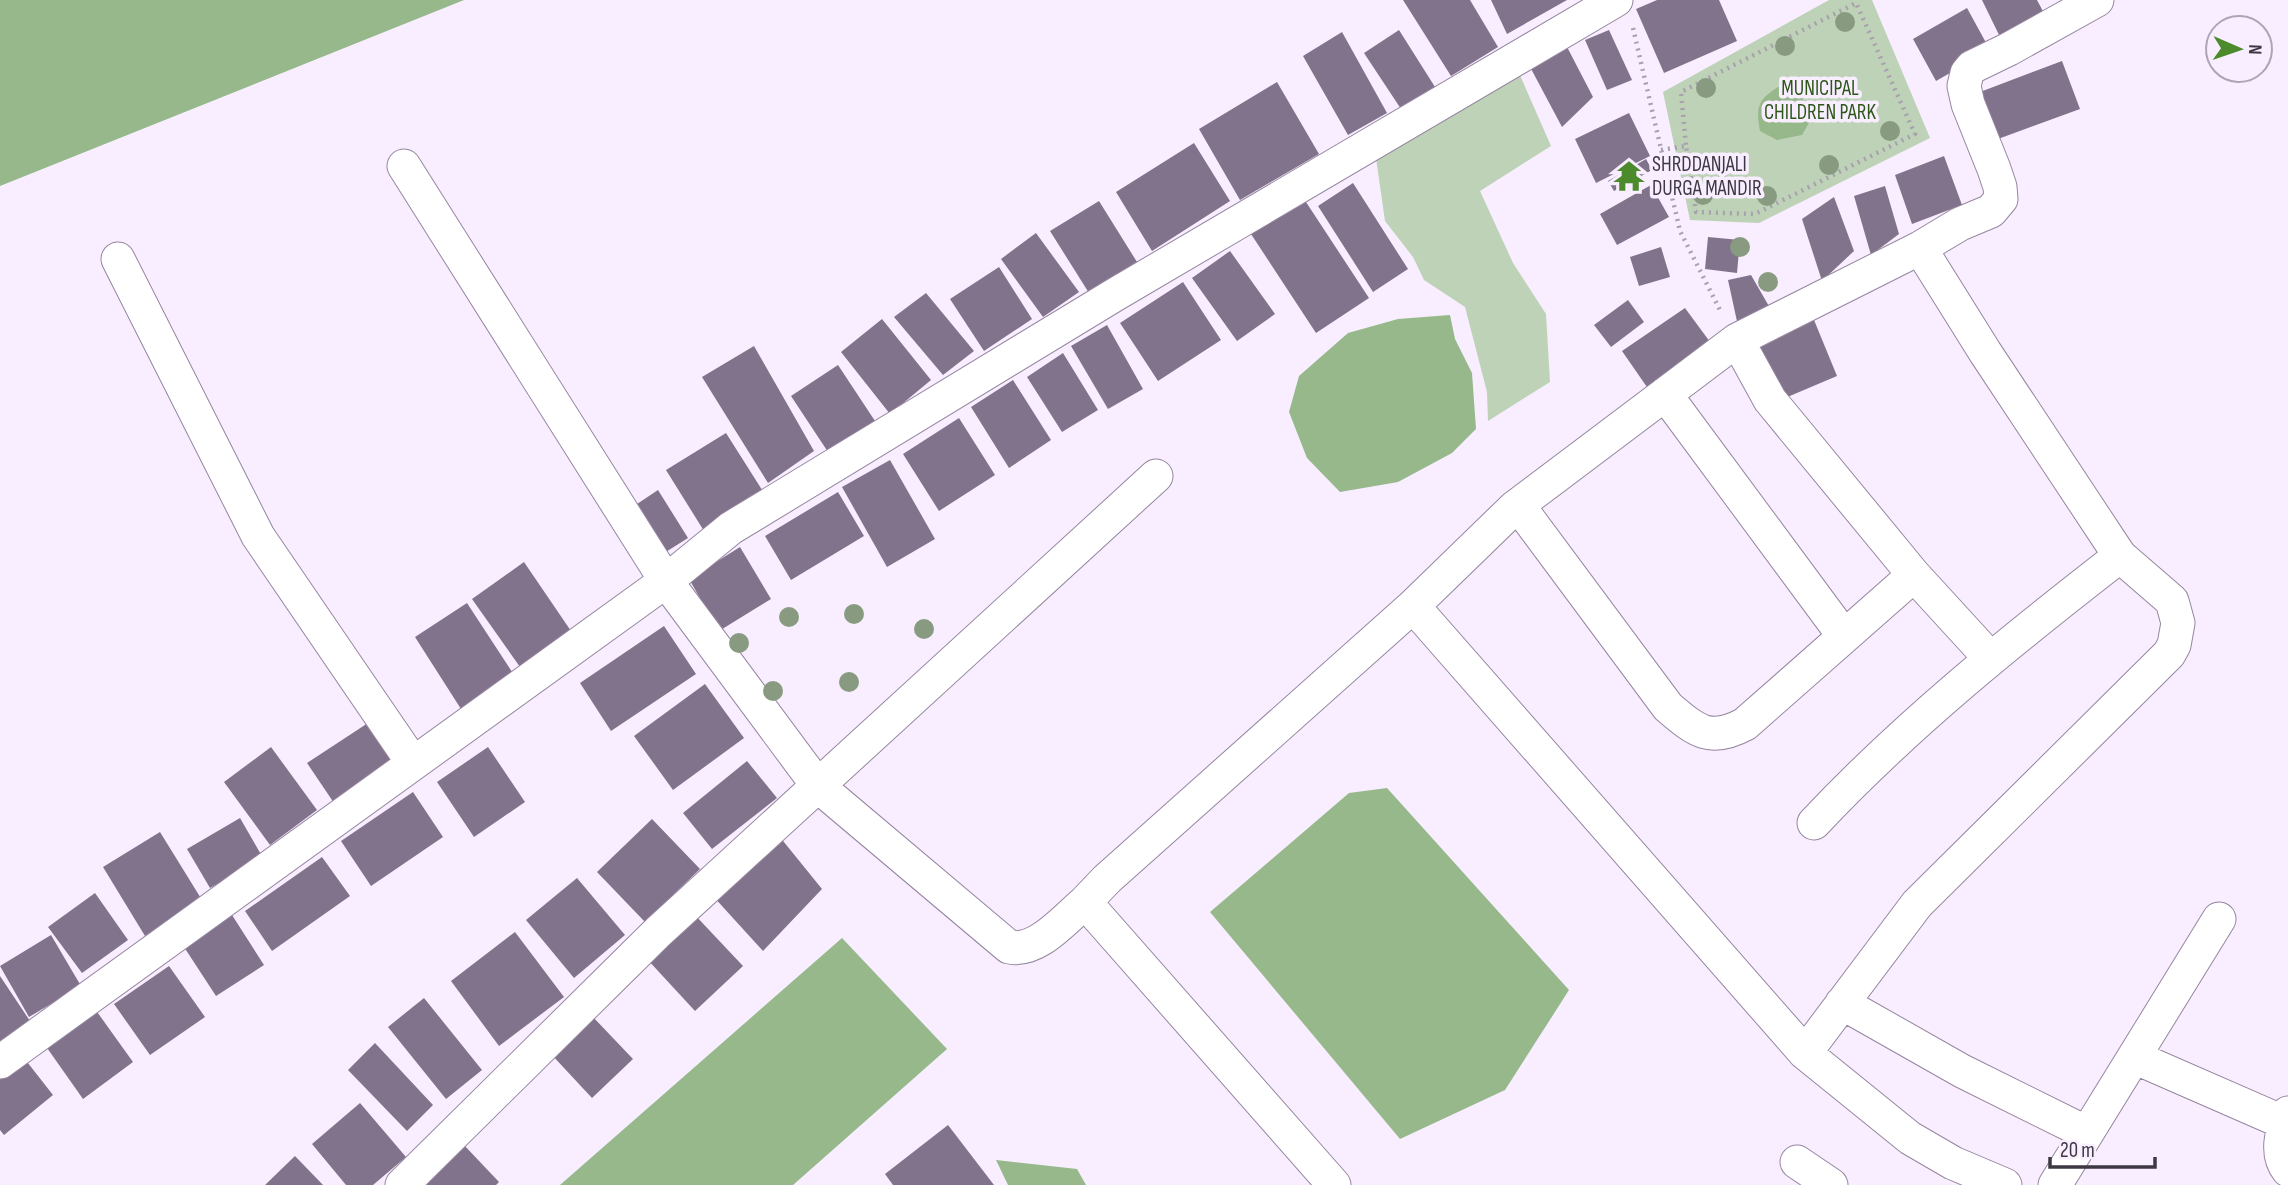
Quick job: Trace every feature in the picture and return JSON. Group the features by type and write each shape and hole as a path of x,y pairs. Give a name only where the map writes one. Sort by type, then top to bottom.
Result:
{"street":[{"path":"404,166 666,581 818,786 1009,947 1017,949 1027,947 1045,936 1085,902 1107,879 1413,606 1518,505 1737,340 1920,248 1960,224 1991,211 2001,199 2000,187 1968,104 1964,86 1967,72 2097,0"},
{"path":"0,1062 666,581 731,528 1116,294 1625,14"},
{"path":"1805,1053 1917,904 2169,654 2174,645 2178,623 2177,610 2172,601 2120,556 1984,352 1920,248"},
{"path":"118,259 258,536 413,763"},
{"path":"1737,340 1770,400 1914,575 1990,658"},
{"path":"1665,394 1844,636"},
{"path":"402,1185 658,932 1156,476"},
{"path":"1518,505 1668,707 1690,726 1705,734 1729,733 1745,724 1914,575"},
{"path":"1814,823 1858,776 1990,658 2120,556"},
{"path":"1413,606 1805,1053 1910,1138 1953,1163 2005,1185"},
{"path":"1085,902 1334,1185"},
{"path":"2055,1185 2219,919"},
{"path":"1842,1003 1962,1071 2087,1133"},
{"path":"2134,1057 2287,1118 2280,1150 2281,1161 2288,1170"},
{"path":"1797,1162 1831,1185"}],"path":[{"path":"1856,3 1915,134 1755,214 1696,212 1686,146 1681,93 1856,3"},
{"path":"1625,14 1680,231 1737,340"},
{"path":"1661,150 1686,146"}],"green space":[{"name":"MUNICIPAL CHILDREN PARK","path":"1829,0 1872,0 1930,138 1759,223 1690,220 1663,92"},
{"path":"1519,73 1551,146 1480,191 1513,263 1546,314 1550,382 1488,421 1487,392 1465,307 1424,280 1413,257 1385,221 1376,158"}],"shaded area":[{"path":"0,0 464,0 0,186"},
{"path":"1778,87 1797,87 1810,121 1802,135 1777,140 1760,131 1760,105 1766,96"},
{"path":"1450,315 1455,339 1472,373 1476,429 1452,453 1398,482 1340,492 1307,458 1289,412 1299,376 1348,333 1398,319"},
{"path":"1387,788 1569,990 1505,1090 1400,1139 1210,912 1349,793"},
{"path":"842,938 947,1049 793,1185 560,1185"},
{"path":"996,1160 1077,1169 1086,1185 1008,1185"}],"building":[{"path":"1403,0 1470,0 1498,47 1451,76"},
{"path":"1491,0 1567,0 1507,34"},
{"path":"1657,0 1719,0 1737,41 1664,73 1636,9"},
{"path":"1982,0 2037,0 2046,17 2001,39"},
{"path":"1967,8 1990,50 1936,81 1913,39"},
{"path":"1399,30 1435,87 1401,109 1364,53"},
{"path":"1609,30 1632,80 1607,90 1585,40"},
{"path":"1342,32 1387,113 1348,135 1303,56"},
{"path":"1566,45 1593,97 1562,127 1529,65"},
{"path":"2062,61 2080,109 1998,139 1980,92"},
{"path":"1277,82 1319,154 1240,200 1199,129"},
{"path":"1629,113 1650,156 1596,183 1575,139"},
{"path":"1194,143 1230,201 1152,251 1116,192"},
{"path":"1944,156 1962,205 1912,224 1895,175"},
{"name":"SHRDDANJALI DURGA MANDIR","path":"1646,159 1652,170 1614,191 1608,181"},
{"path":"1353,183 1408,269 1373,292 1318,206"},
{"path":"1651,185 1669,217 1617,245 1600,214"},
{"path":"1885,186 1899,234 1871,255 1854,196"},
{"path":"1834,197 1854,251 1822,281 1802,219"},
{"path":"1304,199 1369,298 1316,333 1251,234"},
{"path":"1099,201 1137,262 1089,293 1050,231"},
{"path":"1036,233 1079,292 1043,317 1001,259"},
{"path":"1708,237 1740,240 1737,273 1705,269"},
{"path":"1661,247 1670,277 1639,286 1630,257"},
{"path":"1230,251 1275,314 1237,341 1192,278"},
{"path":"999,267 1032,319 984,351 950,299"},
{"path":"1751,275 1770,308 1738,326 1728,280"},
{"path":"1183,282 1221,340 1158,381 1120,323"},
{"path":"926,293 974,351 943,375 894,317"},
{"path":"1628,300 1644,322 1611,347 1594,325"},
{"path":"1685,308 1713,346 1649,390 1622,351"},
{"path":"882,319 931,380 890,414 841,352"},
{"path":"1814,320 1837,376 1778,401 1755,346"},
{"path":"1107,325 1143,389 1108,409 1071,346"},
{"path":"754,346 814,451 768,483 702,377"},
{"path":"1063,353 1098,410 1062,432 1027,377"},
{"path":"838,365 877,424 830,455 791,396"},
{"path":"1013,380 1051,440 1009,468 971,407"},
{"path":"959,418 995,475 939,511 903,454"},
{"path":"726,433 764,493 704,531 666,470"},
{"path":"890,460 935,539 887,567 842,487"},
{"path":"658,490 688,538 661,555 631,508"},
{"path":"838,492 864,536 791,580 765,536"},
{"path":"740,547 771,599 719,631 689,579"},
{"path":"524,562 571,631 520,667 472,599"},
{"path":"467,603 514,675 461,709 415,637"},
{"path":"664,626 696,674 611,731 580,683"},
{"path":"705,684 744,738 673,790 634,736"},
{"path":"371,721 399,764 336,806 307,763"},
{"path":"271,747 317,810 270,845 224,782"},
{"path":"488,747 525,802 474,837 437,782"},
{"path":"747,761 777,798 712,849 683,813"},
{"path":"413,792 443,837 371,886 341,841"},
{"path":"240,818 263,858 210,888 187,849"},
{"path":"652,819 700,869 645,922 597,872"},
{"path":"775,831 822,889 763,951 712,895"},
{"path":"160,832 202,900 145,936 103,867"},
{"path":"322,857 350,896 272,951 245,911"},
{"path":"577,878 625,935 574,978 526,920"},
{"path":"95,893 128,940 82,973 48,927"},
{"path":"694,914 743,966 695,1011 647,959"},
{"path":"232,915 264,965 216,996 184,947"},
{"path":"515,932 564,997 499,1046 451,981"},
{"path":"51,935 81,986 29,1017 0,966"},
{"path":"169,966 205,1017 150,1055 114,1004"},
{"path":"0,976 30,1021 0,1041"},
{"path":"424,998 482,1070 446,1099 388,1027"},
{"path":"95,1009 133,1062 83,1099 45,1045"},
{"path":"592,1016 633,1059 592,1098 551,1054"},
{"path":"375,1043 433,1105 407,1131 348,1070"},
{"path":"24,1058 53,1095 4,1135 0,1130 0,1077"},
{"path":"360,1103 406,1157 373,1185 346,1185 312,1144"},
{"path":"948,1125 994,1185 893,1185 885,1174"},
{"path":"463,1144 499,1182 496,1185 422,1185"},
{"path":"295,1156 323,1185 265,1185"}],"place":[{"name":"SHRDDANJALI DURGA MANDIR","path":"1629,176"}]}
